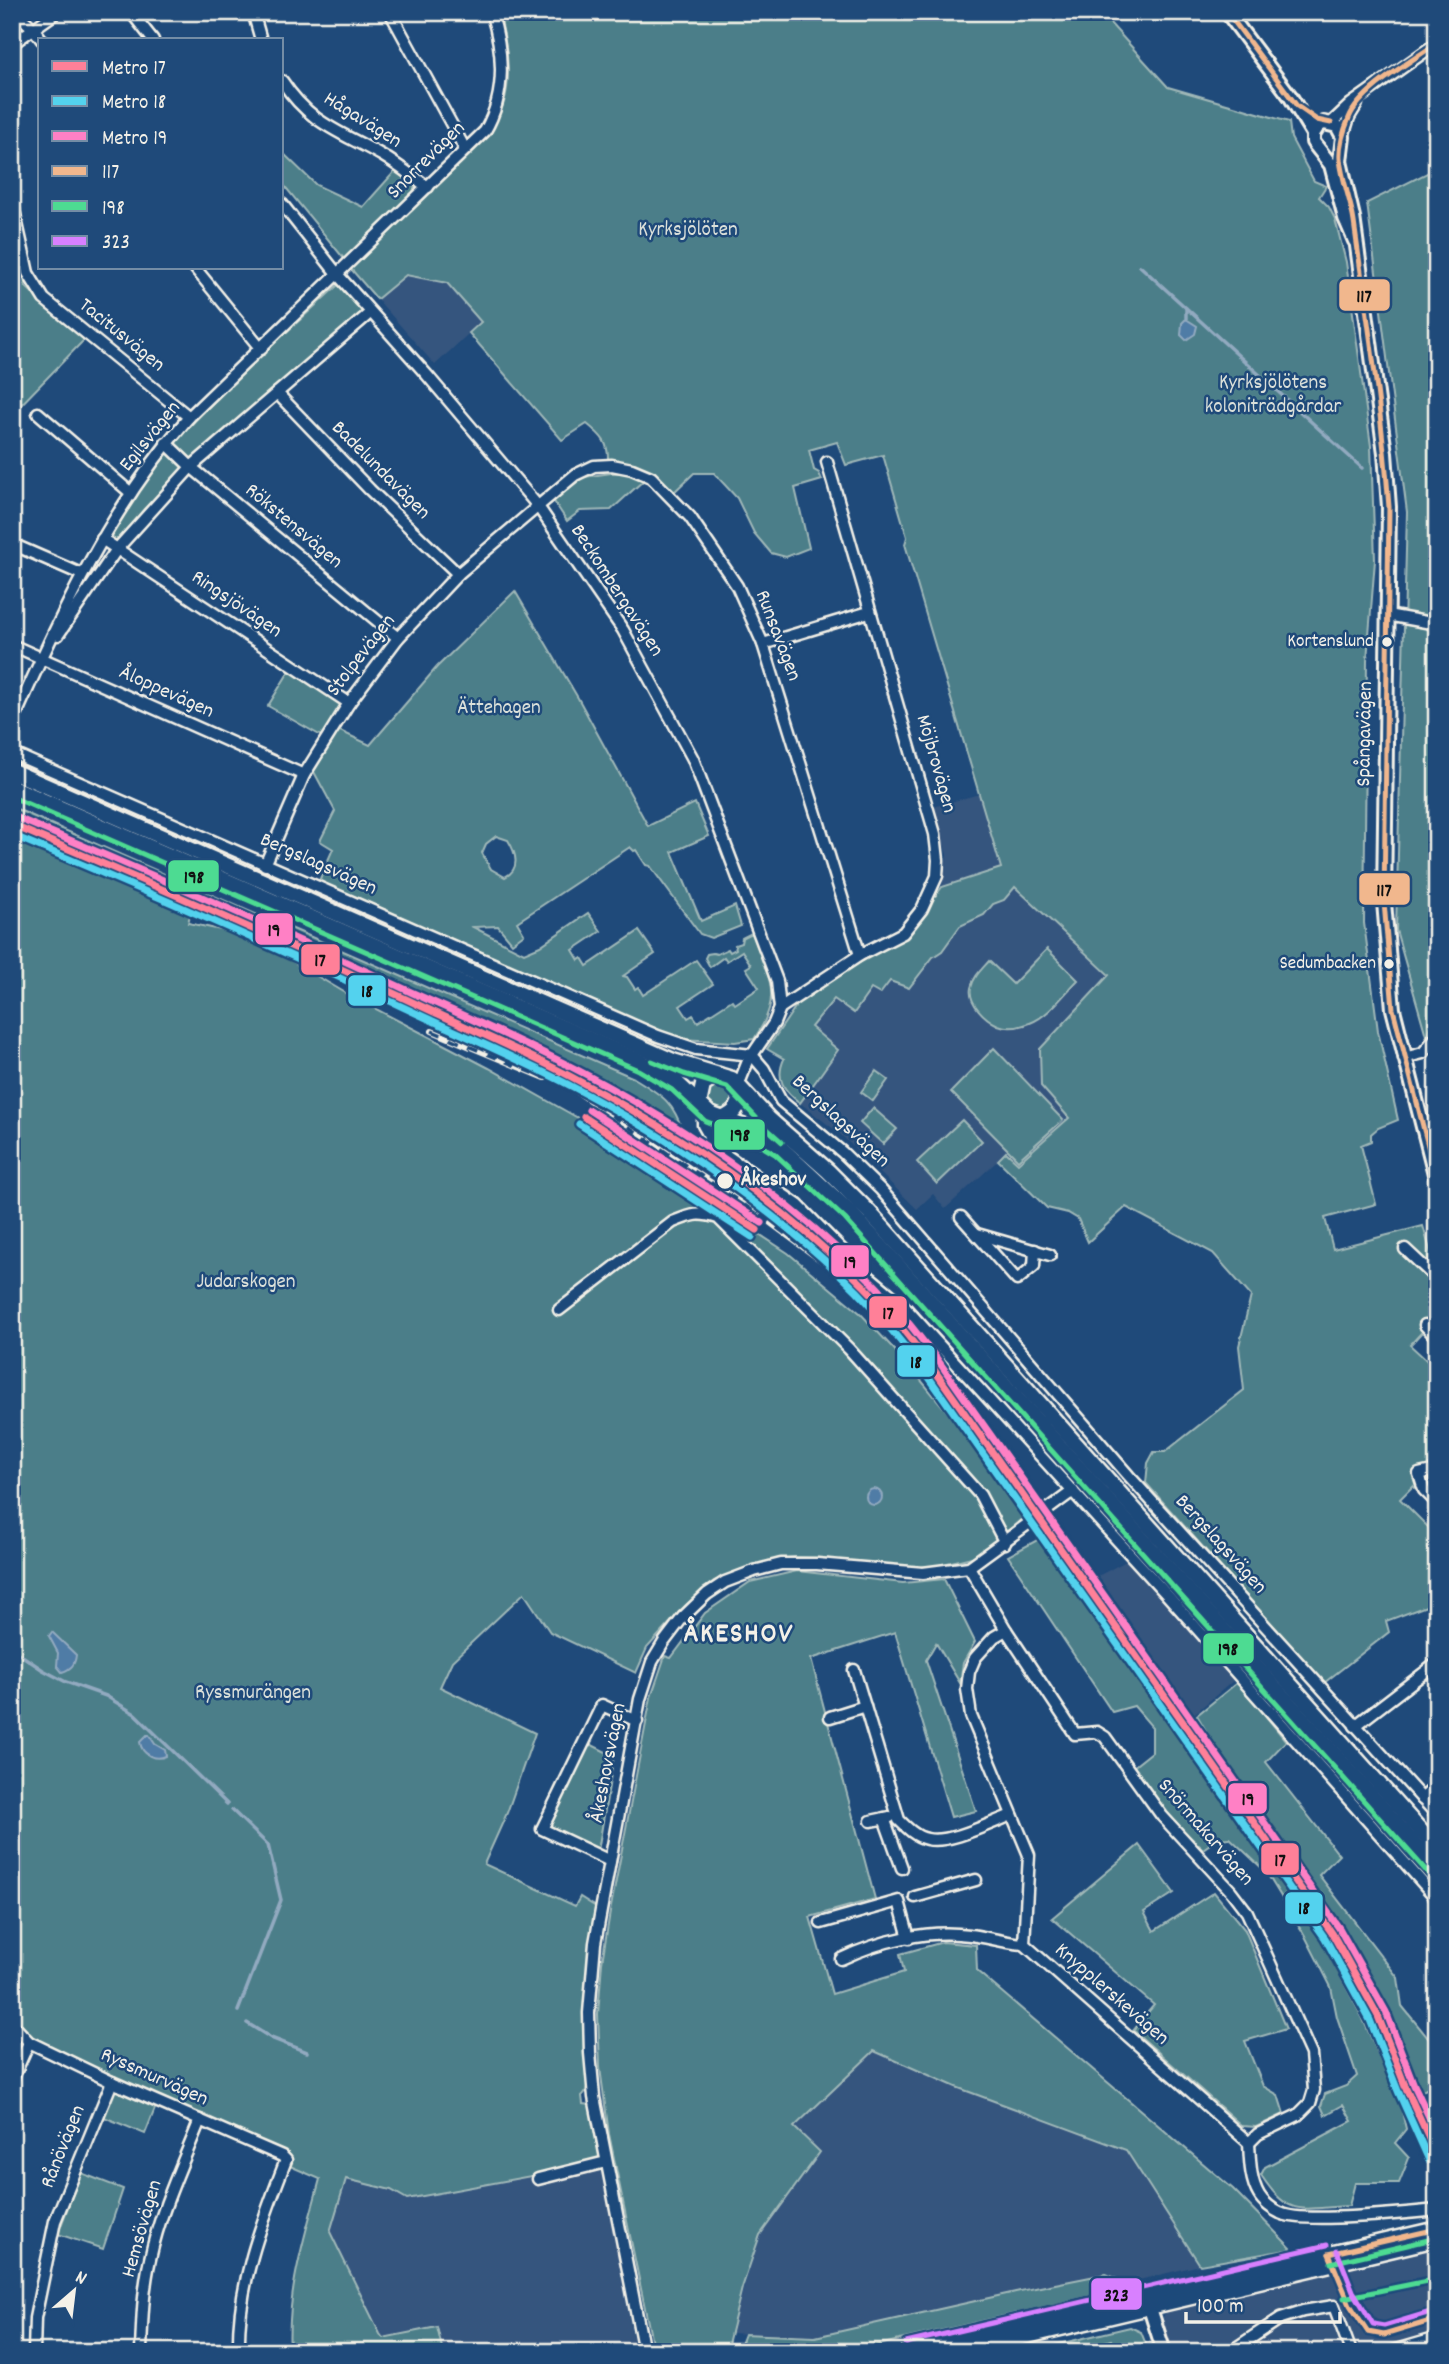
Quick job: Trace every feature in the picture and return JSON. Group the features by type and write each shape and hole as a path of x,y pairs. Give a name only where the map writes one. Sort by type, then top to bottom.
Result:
{"main road":[{"name":"Bergslagsvägen","path":"12,771 673,1061 732,1079 768,1119 828,1171 869,1212 1437,1849"},
{"path":"12,787 642,1062 675,1081 701,1106 721,1118 750,1129 780,1147 851,1213 1437,1869"},
{"path":"701,1106 702,1085 721,1076"},
{"path":"721,1118 731,1115 737,1108 741,1099 739,1088"},
{"path":"960,2352 1437,2229"},
{"path":"908,2352 1437,2239"}],"street":[{"path":"15,12 40,38"},
{"path":"12,44 57,12"},
{"path":"131,12 151,38"},
{"path":"253,12 260,38"},
{"path":"390,12 465,149"},
{"name":"Snorrevägen","path":"338,275 485,131 493,117 501,74 499,40 491,12"},
{"path":"1227,12 1297,106 1313,134 1315,145 1322,152 1331,153 1342,142 1349,117 1361,98"},
{"path":"1313,134 1318,126 1327,123 1437,43"},
{"name":"Hågavägen","path":"284,84 295,101 334,132 383,156 428,187"},
{"path":"1297,106 1311,117 1341,130 1342,142"},
{"name":"Spångavägen","path":"1342,142 1339,161 1353,217 1385,453 1389,507 1384,902 1393,1009 1404,1058 1433,1156 1437,1182"},
{"name":"Spångavägen","path":"1322,152 1331,166 1345,218 1355,241"},
{"name":"Tacitusvägen","path":"12,201 28,273 44,299 189,417"},
{"name":"Beckombergavägen","path":"284,207 370,313 427,375 537,505 623,630 693,759 778,981 780,1007"},
{"path":"197,270 261,349"},
{"name":"Egilsvägen","path":"12,724 81,574 131,493 166,443 189,417 338,275"},
{"name":"Egilsvägen","path":"41,658 117,549 191,467 370,313"},
{"name":"Badelundavägen","path":"277,393 370,490 458,574"},
{"path":"38,413 131,493"},
{"name":"Rökstensvägen","path":"166,443 191,467 398,638"},
{"name":"Möjbrovägen","path":"780,1007 860,955 903,933 922,909 937,876 935,834 827,462"},
{"name":"Runsavägen","path":"537,505 575,475 594,466 622,466 651,477 690,517 737,586 763,644 860,955"},
{"name":"Stolpevägen","path":"264,865 304,775 349,703 398,638 458,574 537,505"},
{"name":"Ringsjövägen","path":"102,539 349,703"},
{"path":"12,544 81,574"},
{"path":"763,644 869,612"},
{"path":"1387,615 1437,624"},
{"name":"Åloppevägen","path":"12,645 304,775"},
{"name":"Bergslagsvägen","path":"12,753 658,1036 696,1049 750,1058 764,1069 781,1101 842,1152 881,1190 1129,1476 1437,1815"},
{"path":"739,1088 750,1058 774,1023 780,1007"},
{"path":"1404,1058 1423,1053 1437,1036"},
{"path":"721,1076 750,1058"},
{"path":"701,1106 703,1125 716,1148 797,1205 865,1273 902,1304 1073,1491 1437,1899"},
{"path":"707,1136 721,1118"},
{"path":"559,1310 673,1222 702,1213 718,1218 851,1351 980,1495 1005,1542"},
{"path":"961,1217 1017,1280 1034,1266 1035,1250"},
{"path":"976,1234 1050,1255"},
{"path":"1405,1249 1437,1279"},
{"path":"1425,1325 1437,1338"},
{"path":"1437,1470 1419,1474 1424,1490 1437,1503"},
{"name":"Åkeshovsvägen","path":"644,2352 594,2096 589,2013 595,1943 640,1699 653,1662 664,1642 691,1610 707,1594 725,1582 782,1564 817,1564 923,1573 969,1567 1073,1491"},
{"name":"Snörmakarvägen","path":"969,1567 1006,1630 1075,1734 1097,1732 1105,1737 1163,1816 1247,1912 1311,2054 1314,2090 1310,2103 1298,2115 1258,2134 1249,2143"},
{"name":"Knypplerskevägen","path":"1006,1630 994,1637 975,1658 969,1672 967,1689 971,1716 1029,1855 1024,1944 1249,2143"},
{"path":"1355,1726 1437,1663"},
{"path":"854,1670 899,1820 925,1839 943,1840 1012,1815"},
{"path":"610,1861 542,1829 602,1705 636,1721"},
{"path":"830,1717 865,1706"},
{"path":"1422,1799 1437,1786"},
{"path":"870,1821 898,1815"},
{"path":"884,1818 902,1868"},
{"path":"915,1897 976,1880"},
{"path":"821,1923 899,1901 909,1938"},
{"path":"841,1959 867,1947 947,1933 1024,1944"},
{"name":"Ryssmurvägen","path":"12,2024 29,2042 286,2160 250,2260 241,2306 239,2352"},
{"path":"12,2080 29,2042"},
{"name":"Rånövägen","path":"34,2352 35,2318 55,2221 112,2082"},
{"name":"Hemsövägen","path":"141,2352 142,2313 150,2258 166,2206 200,2120"},
{"path":"1249,2143 1251,2170 1258,2195 1280,2214 1309,2217 1437,2210"},
{"path":"538,2179 606,2162"},
{"path":"1147,2302 1164,2352"},
{"path":"1230,2352 1281,2318 1334,2306 1351,2352"},
{"path":"1389,2352 1437,2338"}],"shaded area":[{"path":"406,275 447,283 481,322 435,365 377,299"},
{"path":"1186,319 1197,326 1195,334 1186,340 1181,335 1182,323"},
{"path":"979,794 1001,868 942,887 947,855 933,807"},
{"path":"1004,877 1110,975 1040,1049 1041,1086 1069,1117 1017,1164 1006,1153 945,1209 933,1194 917,1209 840,1134 800,1103 838,1050 811,1027 834,999 854,1013 871,989"},
{"path":"874,1489 880,1491 880,1503 874,1505 868,1503 866,1497 868,1491"},
{"path":"1128,1560 1183,1619 1233,1681 1194,1714 1098,1576"},
{"path":"52,1632 76,1655 72,1666 62,1672 57,1666 58,1653 49,1636"},
{"path":"147,1735 165,1750 166,1756 153,1757 143,1750 140,1742"},
{"path":"874,2051 956,2087 1126,2150 1200,2265 1127,2283 1105,2274 815,2337 730,2333 760,2235 820,2152 794,2127"},
{"path":"601,2163 635,2349 624,2352 443,2352 436,2327 383,2338 330,2232 346,2179 391,2190 407,2199"},
{"path":"1437,2244 1437,2352 1174,2352 1165,2332 1163,2317 1169,2308"}],"green space":[{"name":"Kyrksjölöten","path":"499,12 1100,12 1168,87 1289,122 1291,138 1314,181 1326,186 1319,197 1329,207 1335,219 1346,262 1371,446 1375,560 1367,660 1364,923 1378,1031 1398,1120 1378,1128 1371,1134 1371,1141 1361,1145 1376,1204 1325,1218 1333,1249 1423,1226 1437,1274 1437,1346 1422,1332 1410,1345 1437,1370 1437,1403 1429,1411 1437,1419 1437,1510 1413,1486 1400,1499 1433,1532 1437,1529 1437,1602 1386,1621 1389,1632 1324,1683 1146,1483 1148,1463 1154,1452 1165,1452 1244,1390 1239,1346 1251,1296 1213,1253 1126,1207 1088,1242 1078,1219 1068,1213 1047,1208 998,1160 1006,1152 1018,1163 1069,1118 1041,1086 1040,1049 1109,975 1015,887 1004,900 993,904 984,915 960,926 909,988 890,981 880,994 871,989 854,1013 834,999 811,1027 838,1050 800,1103 789,1094 781,1079 784,1059 767,1049 800,1000 901,937 917,921 942,887 1001,868 905,544 907,537 883,455 846,465 837,442 809,450 814,470 822,480 795,488 809,548 786,557 771,553 754,533 737,498 714,473 694,473 673,493 644,470 608,462 604,440 587,424 562,440 469,333 481,322 447,283 406,275 377,299 351,269 494,125 506,95 508,79 506,46"},
{"path":"284,154 316,185 363,207 395,171 415,187 412,194 345,260 284,185"},
{"path":"1437,168 1437,1004 1427,1039 1396,930 1407,512 1367,203"},
{"path":"12,224 26,287 84,340 12,414"},
{"path":"339,284 363,312 174,479 144,509 117,543 109,538 150,474 185,431 250,366"},
{"path":"627,473 644,480 611,510 580,511 567,521 553,500 584,477"},
{"name":"Ättehagen","path":"515,591 578,698 648,826 695,803 709,836 672,852 701,921 735,906 741,926 711,938 700,934 650,866 630,847 517,922 524,934 512,943 498,926 473,927 524,953 540,946 588,913 601,931 573,950 587,966 639,931 655,954 623,976 627,977 635,989 638,987 643,995 696,960 713,984 680,1006 688,1018 693,1015 698,1022 732,1000 735,1004 759,988 746,968 751,965 742,951 727,961 724,957 710,967 705,958 707,954 736,949 735,945 741,943 742,938 752,933 771,987 769,1011 754,1039 735,1042 680,1039 319,881 333,849 320,841 335,811 313,770 338,730 370,745 437,667","holes":["496,836 508,840 516,860 513,870 505,877 491,869 482,853 486,844"]},
{"path":"290,670 343,705 323,737 268,706"},
{"path":"12,807 260,916 255,925 12,821"},
{"name":"Judarskogen","path":"12,838 190,915 188,923 249,936 349,995 489,1068 603,1132 788,1253 860,1313 905,1361 979,1450 1026,1515 980,1555 935,1566 899,1568 795,1557 774,1560 714,1581 686,1605 647,1648 636,1673 550,1632 524,1593 452,1661 440,1687 535,1733 507,1813 484,1864 575,1906 580,1897 596,1907 585,2014 588,2081 582,2096 583,2104 590,2105 601,2163 407,2199 391,2190 346,2179 330,2232 380,2334 383,2338 437,2327 443,2352 290,2352 294,2286 320,2179 290,2166 289,2154 109,2076 38,2042 12,2016"},
{"path":"270,919 634,1078 666,1100 676,1114 684,1134 531,1050 265,928"},
{"path":"1047,949 1078,980 1056,1004 1037,1020 1018,1026 998,1025 983,1015 972,999 971,988 989,961 1013,984"},
{"path":"994,1048 1063,1120 1018,1160 951,1092"},
{"path":"876,1071 888,1080 873,1101 861,1092"},
{"path":"720,1082 730,1086 734,1096 730,1106 720,1110 710,1106 706,1096 710,1086"},
{"path":"873,1108 897,1129 883,1144 860,1123"},
{"path":"962,1120 982,1141 937,1184 917,1162"},
{"path":"1041,1538 1318,1934 1363,2019 1401,2107 1406,2129 1395,2143 1409,2158 1399,2183 1355,2183 1349,2206 1308,2209 1289,2205 1280,2199 1261,2175 1265,2167 1352,2121 1343,2105 1325,2115 1321,2106 1325,2094 1346,2086 1357,2076 1337,2017 1331,1987 1304,1934 1266,1872 1230,1838 1217,1839 1203,1849 1166,1814 1132,1768 1152,1752 1152,1727 1134,1706 1112,1712 1008,1556"},
{"path":"797,1571 903,1583 944,1579 975,1642 963,1663 960,1683 936,1643 926,1660 976,1811 951,1817 895,1632 811,1659 875,1899 810,1917 832,1994 904,1972 900,1954 943,1942 976,1945 977,1971 1233,2189 1292,2249 1200,2265 1126,2150 956,2087 874,2051 794,2127 820,2152 760,2235 742,2288 726,2352 654,2352 609,2134 600,2068 598,2014 602,1962 610,1912 651,1697 665,1656 671,1658 705,1613 750,1582"},
{"path":"1238,1682 1286,1741 1266,1762 1339,1855 1319,1875 1398,1978 1402,2006 1437,2049 1435,2085 1418,2093 1373,1997 1342,1943 1305,1880 1224,1762 1197,1715"},
{"path":"588,1743 614,1756 598,1851 548,1828"},
{"path":"1139,1845 1174,1893 1144,1912 1154,1931 1214,1892 1245,1930 1286,2029 1245,2041 1263,2086 1278,2095 1284,2114 1256,2127 1242,2126 1133,2030 1154,2005 1052,1918"},
{"path":"118,2090 156,2106 145,2134 104,2117 114,2091"},
{"path":"81,2173 123,2189 103,2249 58,2234"},
{"path":"1105,2274 1127,2283 1129,2287 848,2352 738,2352 745,2334 815,2337"},
{"path":"1130,2327 1141,2332 1149,2352 1119,2352 1111,2340 1071,2352 1025,2352"}],"waterway":[{"path":"1140,266 1362,468"},
{"path":"1186,308 1186,319"},
{"path":"12,1649 43,1670 66,1682 106,1696 135,1714 227,1804"},
{"path":"232,1810 268,1845 281,1900 238,2011"},
{"path":"247,2023 271,2038 307,2052"}],"railway":[{"path":"432,1031 545,1078"},
{"path":"512,1048 768,1221 831,1268 859,1294 947,1402"},
{"path":"944,1390 967,1416"}],"metro line":[{"name":"19","path":"15,817 265,925 543,1052 585,1074 699,1141 735,1166 838,1250 888,1299 937,1359 1339,1928 1386,2012 1414,2085 1437,2134"},
{"name":"17","path":"12,825 261,933 558,1070 693,1148 765,1199 832,1256 864,1286 930,1364 1332,1933 1378,2016 1406,2088 1437,2155"},
{"name":"18","path":"12,835 307,963 575,1088 651,1131 723,1179 826,1261 866,1300 923,1369 1325,1938 1370,2020 1429,2160"},
{"name":"19","path":"589,1110 762,1223"},
{"name":"17","path":"584,1117 757,1230"},
{"name":"18","path":"579,1124 752,1237"}],"transit line":[{"name":"117","path":"1227,12 1297,106 1317,120 1331,123"},
{"name":"117","path":"1437,43 1375,87 1355,107 1342,138 1340,154 1354,222 1369,329 1389,507 1384,902 1393,1009 1437,1181"},
{"name":"198","path":"12,797 638,1070 672,1090 705,1121 746,1137 775,1154 845,1219 1430,1875"},
{"name":"198","path":"652,1061 727,1087 782,1142"},
{"name":"117","path":"1329,2254 1437,2229"},
{"name":"198","path":"1331,2263 1437,2238"},
{"name":"323","path":"906,2343 1327,2245"},
{"name":"323","path":"1337,2251 1353,2291 1373,2324 1384,2326 1434,2311"},
{"name":"117","path":"1329,2254 1350,2305 1368,2332 1384,2335 1437,2319"},
{"name":"198","path":"1344,2298 1437,2279"}],"place":[{"name":"Kortenslund","path":"1387,642"},
{"name":"Sedumbacken","path":"1389,964"},
{"name":"Åkeshov","path":"725,1181"}],"district":[{"name":"ÅKESHOV","path":"739,1636"}],"park label":[{"name":"Kyrksjölötens koloniträdgårdar","path":"1273,396"},
{"name":"Ryssmurängen","path":"253,1694"}]}
